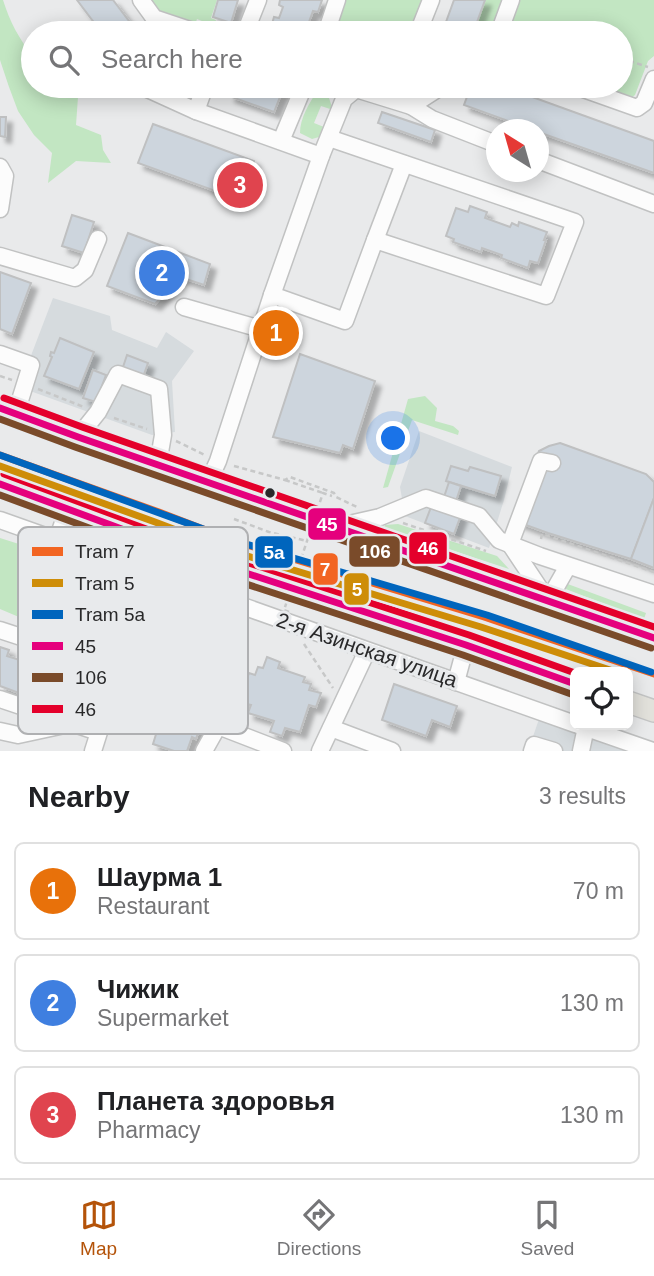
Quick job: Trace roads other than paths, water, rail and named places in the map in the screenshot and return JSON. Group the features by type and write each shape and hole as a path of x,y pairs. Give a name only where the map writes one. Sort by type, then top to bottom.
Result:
{"main road":[{"path":"8,411 654,638"},
{"path":"0,484 118,527"},
{"path":"248,574 570,682"},
{"path":"633,704 654,711"}],"street":[{"path":"141,0 154,18 163,21"},
{"path":"250,21 258,0"},
{"path":"330,21 337,0"},
{"path":"423,21 431,0"},
{"path":"503,21 511,0"},
{"path":"609,98 637,108 644,103 654,79"},
{"path":"167,98 321,156"},
{"path":"196,111 201,98"},
{"path":"281,141 299,98"},
{"path":"208,483 218,461 341,98"},
{"path":"401,98 432,119 486,140"},
{"path":"411,106 423,98"},
{"path":"329,138 575,222 546,296 375,240"},
{"path":"272,295 345,321 404,164"},
{"path":"549,164 654,204"},
{"path":"0,167 5,176 0,209"},
{"path":"0,256 75,278 85,270 98,239"},
{"path":"184,307 261,329"},
{"path":"0,354 31,365 25,384 8,411"},
{"path":"78,437 98,412 118,374 159,389 163,435 158,464"},
{"path":"510,544 541,461 552,463"},
{"path":"336,527 380,517 426,498 479,516 499,540 654,594"},
{"path":"61,527 68,508"},
{"name":"2-я Азинская улица","path":"0,520 20,527"},
{"path":"510,544 548,601 568,566"},
{"name":"2-я Азинская улица","path":"248,609 570,722"},
{"path":"0,630 18,636"},
{"path":"456,682 466,645"},
{"path":"320,751 368,651"},
{"path":"0,699 18,705"},
{"path":"331,728 392,751"},
{"path":"580,730 581,751"},
{"name":"2-я Азинская улица","path":"594,730 653,751"},
{"path":"0,731 23,734"},
{"path":"93,751 98,734"},
{"path":"204,751 214,734"},
{"path":"239,734 284,751"},
{"path":"532,751 534,745 554,751"}],"tram line":[{"name":"7","path":"0,455 198,527"},
{"name":"5а","path":"0,455 198,527"},
{"name":"5","path":"0,466 168,527"},
{"name":"7","path":"248,545 484,617 654,674"},
{"name":"5а","path":"248,545 487,615 651,672"},
{"name":"5","path":"248,556 481,627 601,667"}],"place":[{"name":"Планета здоровья","path":"240,185"},
{"name":"Чижик","path":"162,273"},
{"name":"Шаурма 1","path":"276,333"}]}
